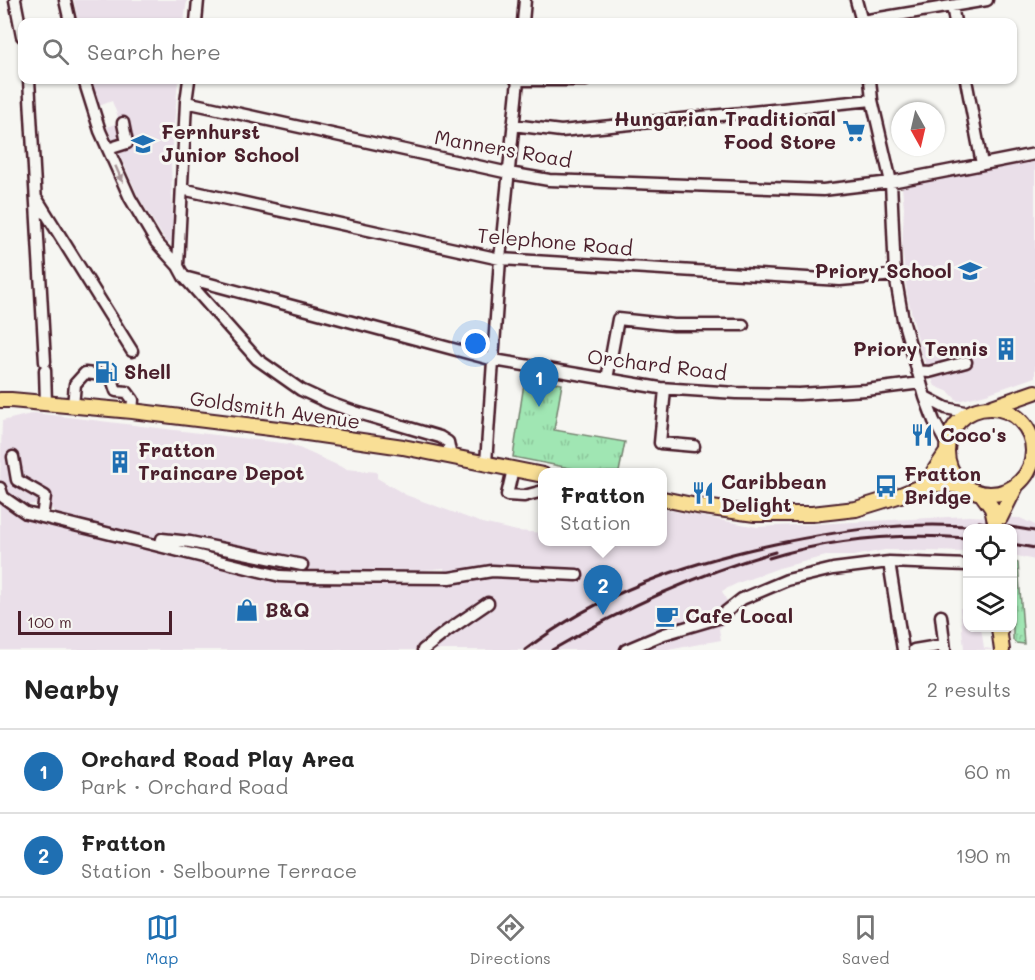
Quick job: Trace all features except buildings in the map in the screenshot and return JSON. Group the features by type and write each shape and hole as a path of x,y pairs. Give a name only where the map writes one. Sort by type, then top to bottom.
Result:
{"main road":[{"path":"925,485 947,448 955,425 969,413 1035,392"},
{"name":"Goldsmith Avenue","path":"0,400 132,411 246,425 403,447 538,474"},
{"path":"990,408 1002,409 1013,414 1023,422 1034,443 1030,467 996,521"},
{"path":"947,448 950,468 966,487"},
{"path":"667,500 755,514 812,514 856,509 925,485 944,484 993,494 1005,492 1016,486"},
{"path":"981,493 992,508 996,521"},
{"path":"1000,632 1002,650"}],"street":[{"path":"15,0 18,18"},
{"path":"65,0 69,18"},
{"path":"196,18 198,0"},
{"path":"523,18 525,0"},
{"path":"856,0 861,18"},
{"path":"884,18 987,0"},
{"path":"952,6 954,18"},
{"path":"29,84 46,403"},
{"path":"85,84 108,149 130,198 156,242 178,266 184,277 257,358 301,390 327,402 440,436 448,442 451,457"},
{"path":"178,266 188,84"},
{"path":"486,464 500,259 517,84"},
{"path":"870,84 891,182 895,275 903,320 925,397 947,448"},
{"path":"967,84 982,164"},
{"path":"513,125 561,131 872,100"},
{"name":"Manners Road","path":"186,102 549,180 823,190 891,182 982,164 1033,159"},
{"path":"108,149 127,143 123,123"},
{"name":"Telephone Road","path":"182,189 500,259 840,280 895,275"},
{"path":"35,196 132,351"},
{"name":"Orchard Road","path":"184,277 494,360 665,389 799,394 866,390 921,383"},
{"path":"607,379 618,319 674,325 743,325"},
{"path":"917,371 929,372 966,362"},
{"path":"73,406 75,384 85,373 111,376 117,391 127,392 133,400 132,411"},
{"path":"665,389 660,443 694,446"},
{"path":"925,397 946,408 969,413"},
{"path":"403,447 406,427"},
{"path":"13,457 17,480 45,496 42,517"},
{"path":"513,469 507,495 524,496 538,492"},
{"path":"0,488 3,497 26,513 280,576 450,578 492,571 577,575"},
{"path":"160,546 162,538 302,565"},
{"path":"626,650 663,634 718,618 742,599 787,580 833,569 889,562 963,565"},
{"path":"889,562 903,650"},
{"path":"423,650 488,603"},
{"path":"914,650 945,648 941,616"}],"shaded area":[{"path":"74,0 187,0 185,18 77,18"},
{"name":"Fernhurst Junior School","path":"93,84 178,84 171,161 173,240 167,243 139,198 107,127 120,122 112,101 99,106"},
{"name":"Priory School","path":"1035,161 1035,377 958,401 949,392 935,386 921,353 907,294 902,248 904,208 902,187"},
{"path":"35,413 290,444 346,469 377,472 377,478 406,495 482,523 517,531 538,533 538,546 667,546 667,510 757,527 968,516 1020,518 1035,525 1035,560 1017,556 1017,524 963,524 963,552 885,550 854,556 826,556 779,568 722,591 734,616 719,629 721,640 668,650 0,650 0,500 9,511 31,520 290,584 443,583 445,573 444,568 307,572 278,570 61,518 49,506 37,503 25,506 14,501 5,491 0,479 2,421"},
{"path":"960,608 963,608 963,632 982,632 984,648 997,650 962,650 964,649"}],"green space":[{"path":"525,377 562,384 554,430 625,442 620,468 569,468 513,457"},
{"path":"1017,563 1024,644 1013,640 1013,632 1017,632"}],"railway":[{"path":"979,522 1035,531"},
{"path":"525,650 583,612 613,596 708,561 775,544 855,530 935,525 963,526"},
{"path":"769,558 818,546 867,539 918,536 963,538"},
{"path":"1017,545 1035,548"},
{"path":"552,650 605,620 660,594 717,571 775,552"}],"place":[{"name":"Hungarian Traditional Food Store","path":"854,131"},
{"name":"Fernhurst Junior School","path":"143,144"},
{"name":"Priory School","path":"970,271"},
{"name":"Priory Tennis","path":"1006,349"},
{"name":"Shell","path":"106,372"},
{"name":"Orchard Road Play Area","path":"539,407"},
{"name":"Coco's","path":"922,435"},
{"name":"Fratton Traincare Depot","path":"120,462"},
{"name":"Fratton Bridge","path":"886,486"},
{"name":"Caribbean Delight","path":"703,493"},
{"name":"B&Q","path":"247,610"},
{"name":"Fratton","path":"603,615"},
{"name":"Cafe Local","path":"667,616"}]}
